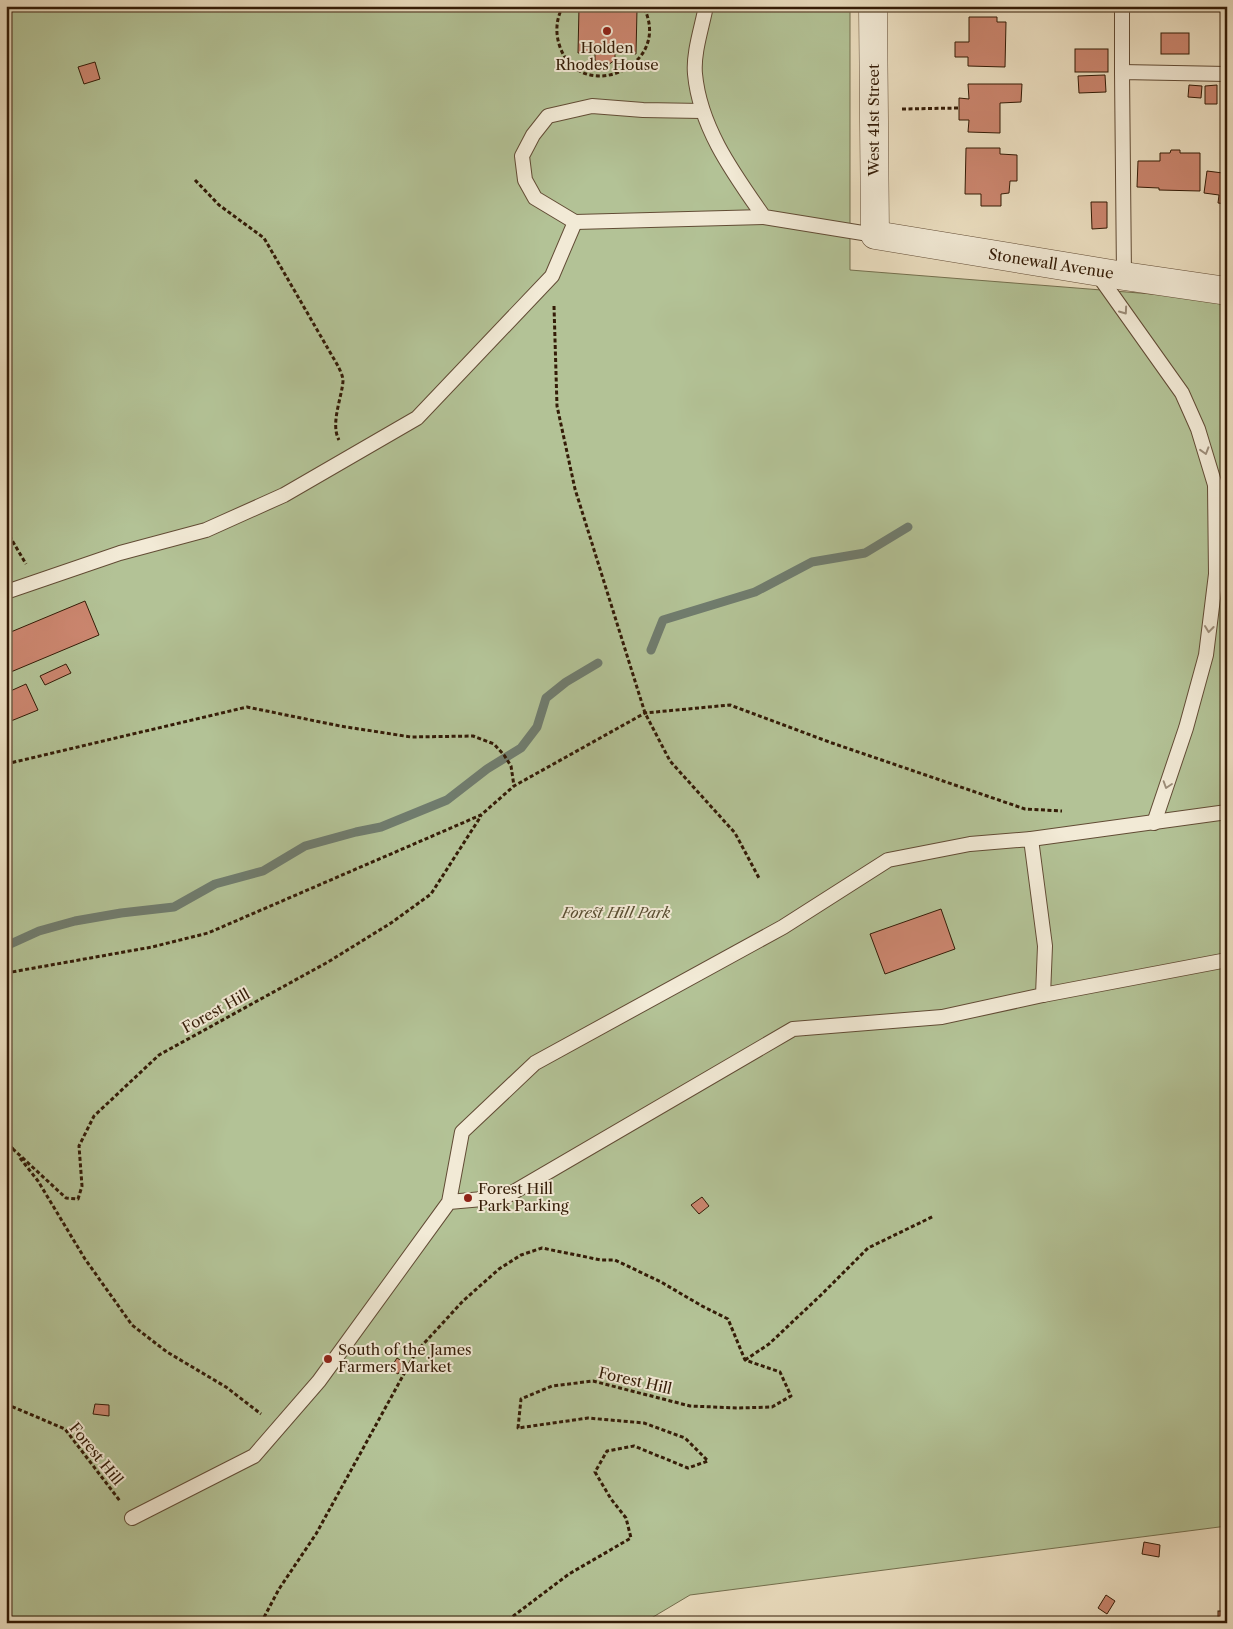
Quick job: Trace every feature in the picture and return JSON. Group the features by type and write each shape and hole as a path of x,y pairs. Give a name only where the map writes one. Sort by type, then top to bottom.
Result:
{"street":[{"name":"West 41st Street","path":"873,6 875,235"},
{"name":"Stonewall Avenue","path":"875,235 1227,291"}],"lane":[{"path":"706,6 695,73 702,110 729,168 764,217"},
{"path":"1122,6 1124,276"},
{"path":"1122,72 1227,74"},
{"path":"702,110 643,110 592,106 548,116 522,156 525,180 535,198 575,222 764,217 875,235"},
{"path":"6,592 120,553 206,530 284,495 417,418 552,276 575,222"},
{"path":"1096,271 1182,394 1198,429 1215,485 1216,574 1206,655 1186,728 1154,823"},
{"path":"132,1518 254,1456 279,1428 320,1381 449,1202 462,1132 535,1063 783,927 888,860 970,844 1031,839 1227,812"},
{"path":"1031,839 1045,946 1043,995"},
{"path":"449,1202 505,1197 793,1029 942,1017 1043,995 1227,960"}],"path":[{"path":"563,6 557,23 557,39 562,54 573,66 587,74 602,76 617,74 630,68 641,57 648,44 650,29 643,6"},
{"path":"916,108 959,108"},
{"path":"195,180 219,205 264,238 338,366 343,379 337,410 336,436 349,458"},
{"path":"552,276 558,406 574,489 645,713 670,761 734,833 760,880"},
{"path":"6,530 37,581"},
{"path":"6,973 152,947 208,933 481,815 514,786 645,713 730,705 832,743 1025,809 1067,811"},
{"path":"6,764 247,707 340,726 411,737 474,736 494,744 504,755 511,766 514,786"},
{"name":"Forest Hill","path":"13,1149 66,1198 78,1199 82,1186 79,1146 94,1116 159,1055 328,962 391,923 431,894 481,815"},
{"path":"6,1142 38,1181 85,1259 132,1325 167,1352 226,1387 279,1428"},
{"path":"6,1148 13,1149"},
{"path":"261,1623 279,1589 316,1534 416,1352 463,1301 499,1269 521,1255 542,1248 601,1260 615,1260 661,1282 728,1319 745,1360 768,1344 868,1248 934,1216"},
{"name":"Forest Hill","path":"504,1623 569,1574 631,1538 626,1518 611,1499 595,1472 607,1451 634,1446 688,1468 708,1461 685,1438 644,1423 588,1418 518,1428 521,1399 552,1386 593,1381 690,1406 772,1407 791,1396 780,1372 745,1360"},
{"name":"Forest Hill","path":"6,1404 65,1429 132,1518"}],"green space":[{"name":"Forest Hill Park","path":"6,6 850,6 850,270 1227,300 1227,1526 690,1595 643,1623 6,1623"}],"building":[{"name":"Holden Rhodes House","path":"579,7 637,9 636,54 615,53 615,60 608,65 600,64 595,60 595,53 578,53"},
{"path":"969,17 997,17 997,22 1006,22 1005,67 968,66 968,57 955,57 955,42 969,42"},
{"path":"1161,33 1189,33 1189,54 1161,54"},
{"path":"1075,49 1108,49 1108,72 1075,72"},
{"path":"95,62 100,79 84,84 78,67"},
{"path":"1105,75 1106,92 1079,93 1078,76"},
{"path":"968,84 1022,84 1021,102 1000,103 1000,133 968,132 969,120 959,120 959,98 969,99"},
{"path":"1189,85 1202,86 1201,98 1188,97"},
{"path":"1217,85 1217,104 1205,104 1205,86"},
{"path":"966,148 1000,148 1000,154 1017,155 1017,181 1010,181 1009,193 1001,194 1001,206 981,206 981,194 965,194"},
{"path":"1171,150 1180,150 1180,153 1200,153 1200,191 1159,190 1159,188 1137,187 1138,161 1160,161 1160,153 1170,153"},
{"path":"1224,169 1227,170 1227,204 1218,203 1219,195 1204,193 1207,171 1223,173"},
{"path":"1091,202 1107,202 1107,228 1092,229"},
{"path":"85,601 99,635 6,674 6,634"},
{"path":"66,664 71,673 45,685 40,676"},
{"path":"26,684 38,710 6,723 6,693"},
{"path":"941,909 955,949 885,974 870,934"},
{"path":"702,1197 709,1206 699,1214 691,1205"},
{"path":"397,1358 405,1363 398,1374 390,1369"},
{"path":"95,1404 109,1405 109,1416 93,1414"},
{"path":"1144,1542 1160,1545 1159,1557 1142,1554"},
{"path":"1106,1595 1115,1601 1107,1614 1098,1608"},
{"path":"1218,1611 1227,1611 1227,1623 1218,1623"}],"waterway":[{"path":"651,650 663,620 755,592 812,562 865,553 908,527"},
{"path":"6,946 39,931 75,921 174,907 215,884 263,871 305,846 381,827 447,800 487,769 521,748 537,727 546,698 566,682 598,663"}],"place":[{"name":"Holden Rhodes House","path":"607,31"},
{"name":"Forest Hill Park Parking","path":"468,1198"},
{"name":"South of the James Farmers Market","path":"328,1359"}]}
